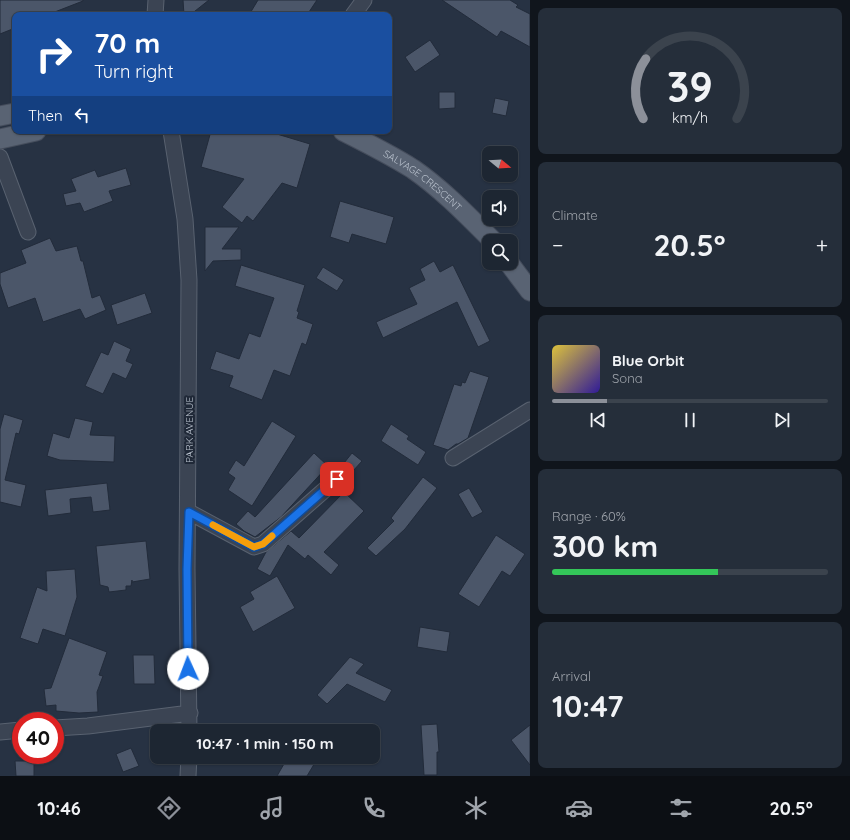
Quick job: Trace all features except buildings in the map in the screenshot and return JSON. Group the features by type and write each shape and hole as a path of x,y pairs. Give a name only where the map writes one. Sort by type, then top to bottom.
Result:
{"main road":[{"path":"0,116 12,114"},
{"path":"0,139 22,134"},
{"name":"SALVAGE CRESCENT","path":"349,134 385,152 414,170 464,212 486,234"},
{"path":"514,270 530,291"}],"street":[{"path":"355,12 364,0"},
{"name":"PARK AVENUE","path":"171,134 184,219 189,280 189,512 187,569 189,724"},
{"path":"0,157 28,232"},
{"path":"453,458 530,410"},
{"path":"189,512 254,547 263,544 337,479"},
{"path":"64,727 88,726 190,713"},
{"path":"0,732 12,731"},
{"path":"188,776 189,764"}],"slow traffic":[{"path":"213,525 254,547 263,544 272,536"}],"route":[{"path":"188,669 187,569 189,512 254,547 263,544 337,479"}]}
